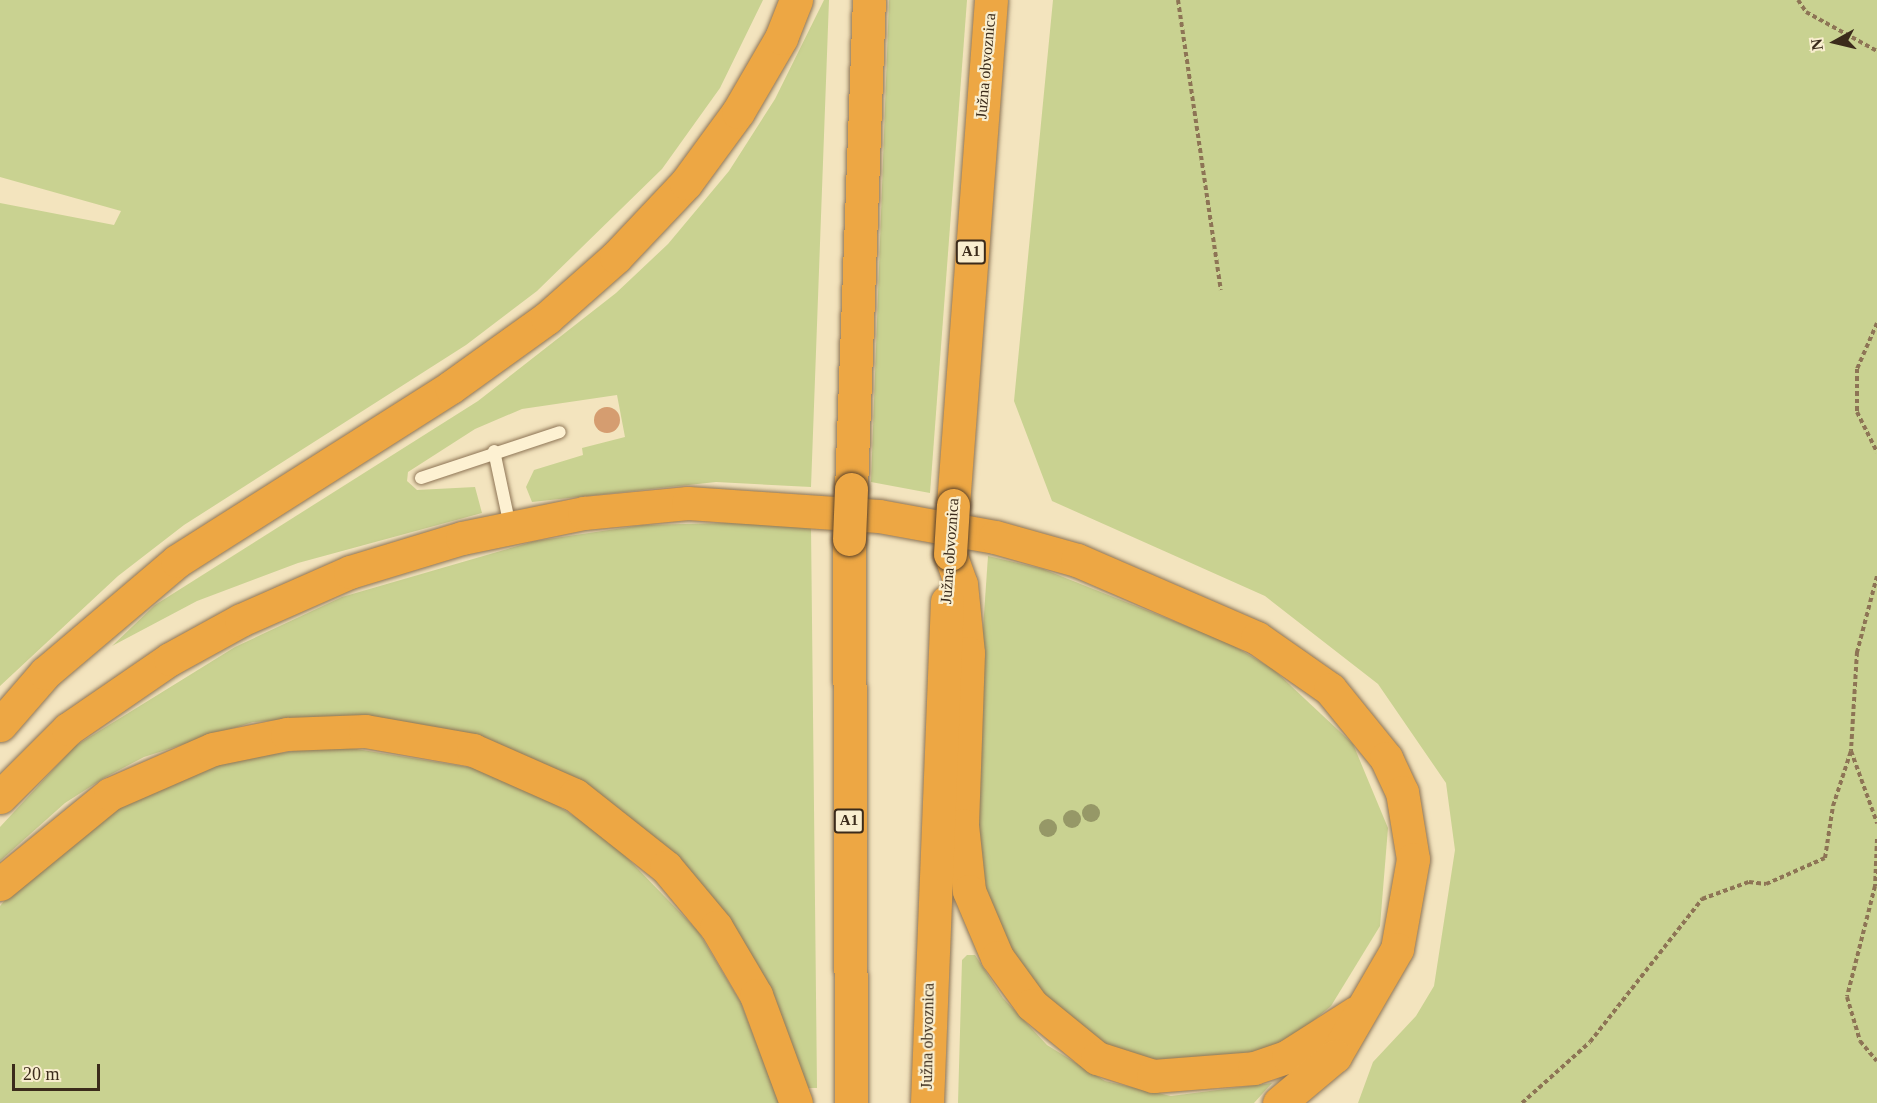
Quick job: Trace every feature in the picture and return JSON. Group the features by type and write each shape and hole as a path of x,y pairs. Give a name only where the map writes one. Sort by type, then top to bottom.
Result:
{"highway":[{"path":"0,725 53,666 177,561 451,387 547,318 616,257 686,183 738,112 781,38 796,0"},
{"name":"A1","path":"851,1103 849,539 869,0"},
{"name":"Južna obvoznica","path":"927,1103 950,554 991,0"},
{"path":"0,797 38,757 110,697 242,620 350,572 511,527 688,503 879,516 995,537 1077,560 1257,638 1330,689 1386,758 1402,792 1413,859 1406,920 1384,976 1335,1056 1279,1103"},
{"path":"950,554 961,584 968,653 962,825 969,891 997,957 1032,1005 1097,1058 1154,1076 1186,1077 1254,1068 1288,1056 1364,1006"},
{"path":"0,884 110,794 213,749 287,734 365,731 473,750 575,795 666,867 716,927 756,995 796,1103"}],"lane":[{"path":"421,478 494,451 560,432"},
{"path":"494,451 511,527"}],"path":[{"path":"1178,0 1221,290"},
{"path":"1798,0 1806,12 1877,51"},
{"path":"1877,323 1857,369 1857,412 1877,452"},
{"path":"1522,1103 1590,1042 1702,898 1749,882 1766,884 1826,858 1833,806 1851,751 1857,652 1877,576"},
{"path":"1851,751 1877,823"},
{"path":"1877,839 1875,886 1847,997 1860,1041 1877,1061"}],"green space":[{"path":"0,0 763,0 720,88 662,169 537,291 466,345 184,525 118,576 0,686 0,203 114,225 121,211 0,177"},
{"path":"824,0 829,0 811,487 716,482 532,502 526,487 534,470 583,455 582,448 625,437 617,395 522,409 475,429 408,472 407,481 417,490 475,487 482,513 298,563 197,601 112,646 155,605 478,401 616,293 668,244 729,171 775,99"},
{"path":"889,0 967,0 930,493 871,482"},
{"path":"1053,0 1877,0 1877,1103 1358,1103 1373,1062 1416,1016 1434,986 1455,850 1446,783 1378,684 1265,596 1052,501 1014,401"},
{"path":"726,523 811,526 817,1088 808,1088 762,976 581,783 307,718 253,722 144,757 104,778 65,803 0,861 0,827 75,746 235,647 342,597 535,541 643,525"},
{"path":"988,556 1043,569 1229,643 1273,669 1353,744 1388,828 1380,926 1331,1006 1301,1031 1266,1051 1149,1061 1089,1038 1023,975 986,899 973,775"},
{"path":"314,748 350,748 474,768 530,789 605,835 698,931 741,1003 779,1103 0,1103 0,906 22,880 98,821 168,780 214,763"},
{"path":"967,955 975,955 1003,998 1047,1045 1105,1081 1171,1096 1272,1083 1254,1103 958,1103 962,960"}],"building":[{"path":"607,407 616,411 620,420 616,429 607,433 598,429 594,420 598,411"}]}
